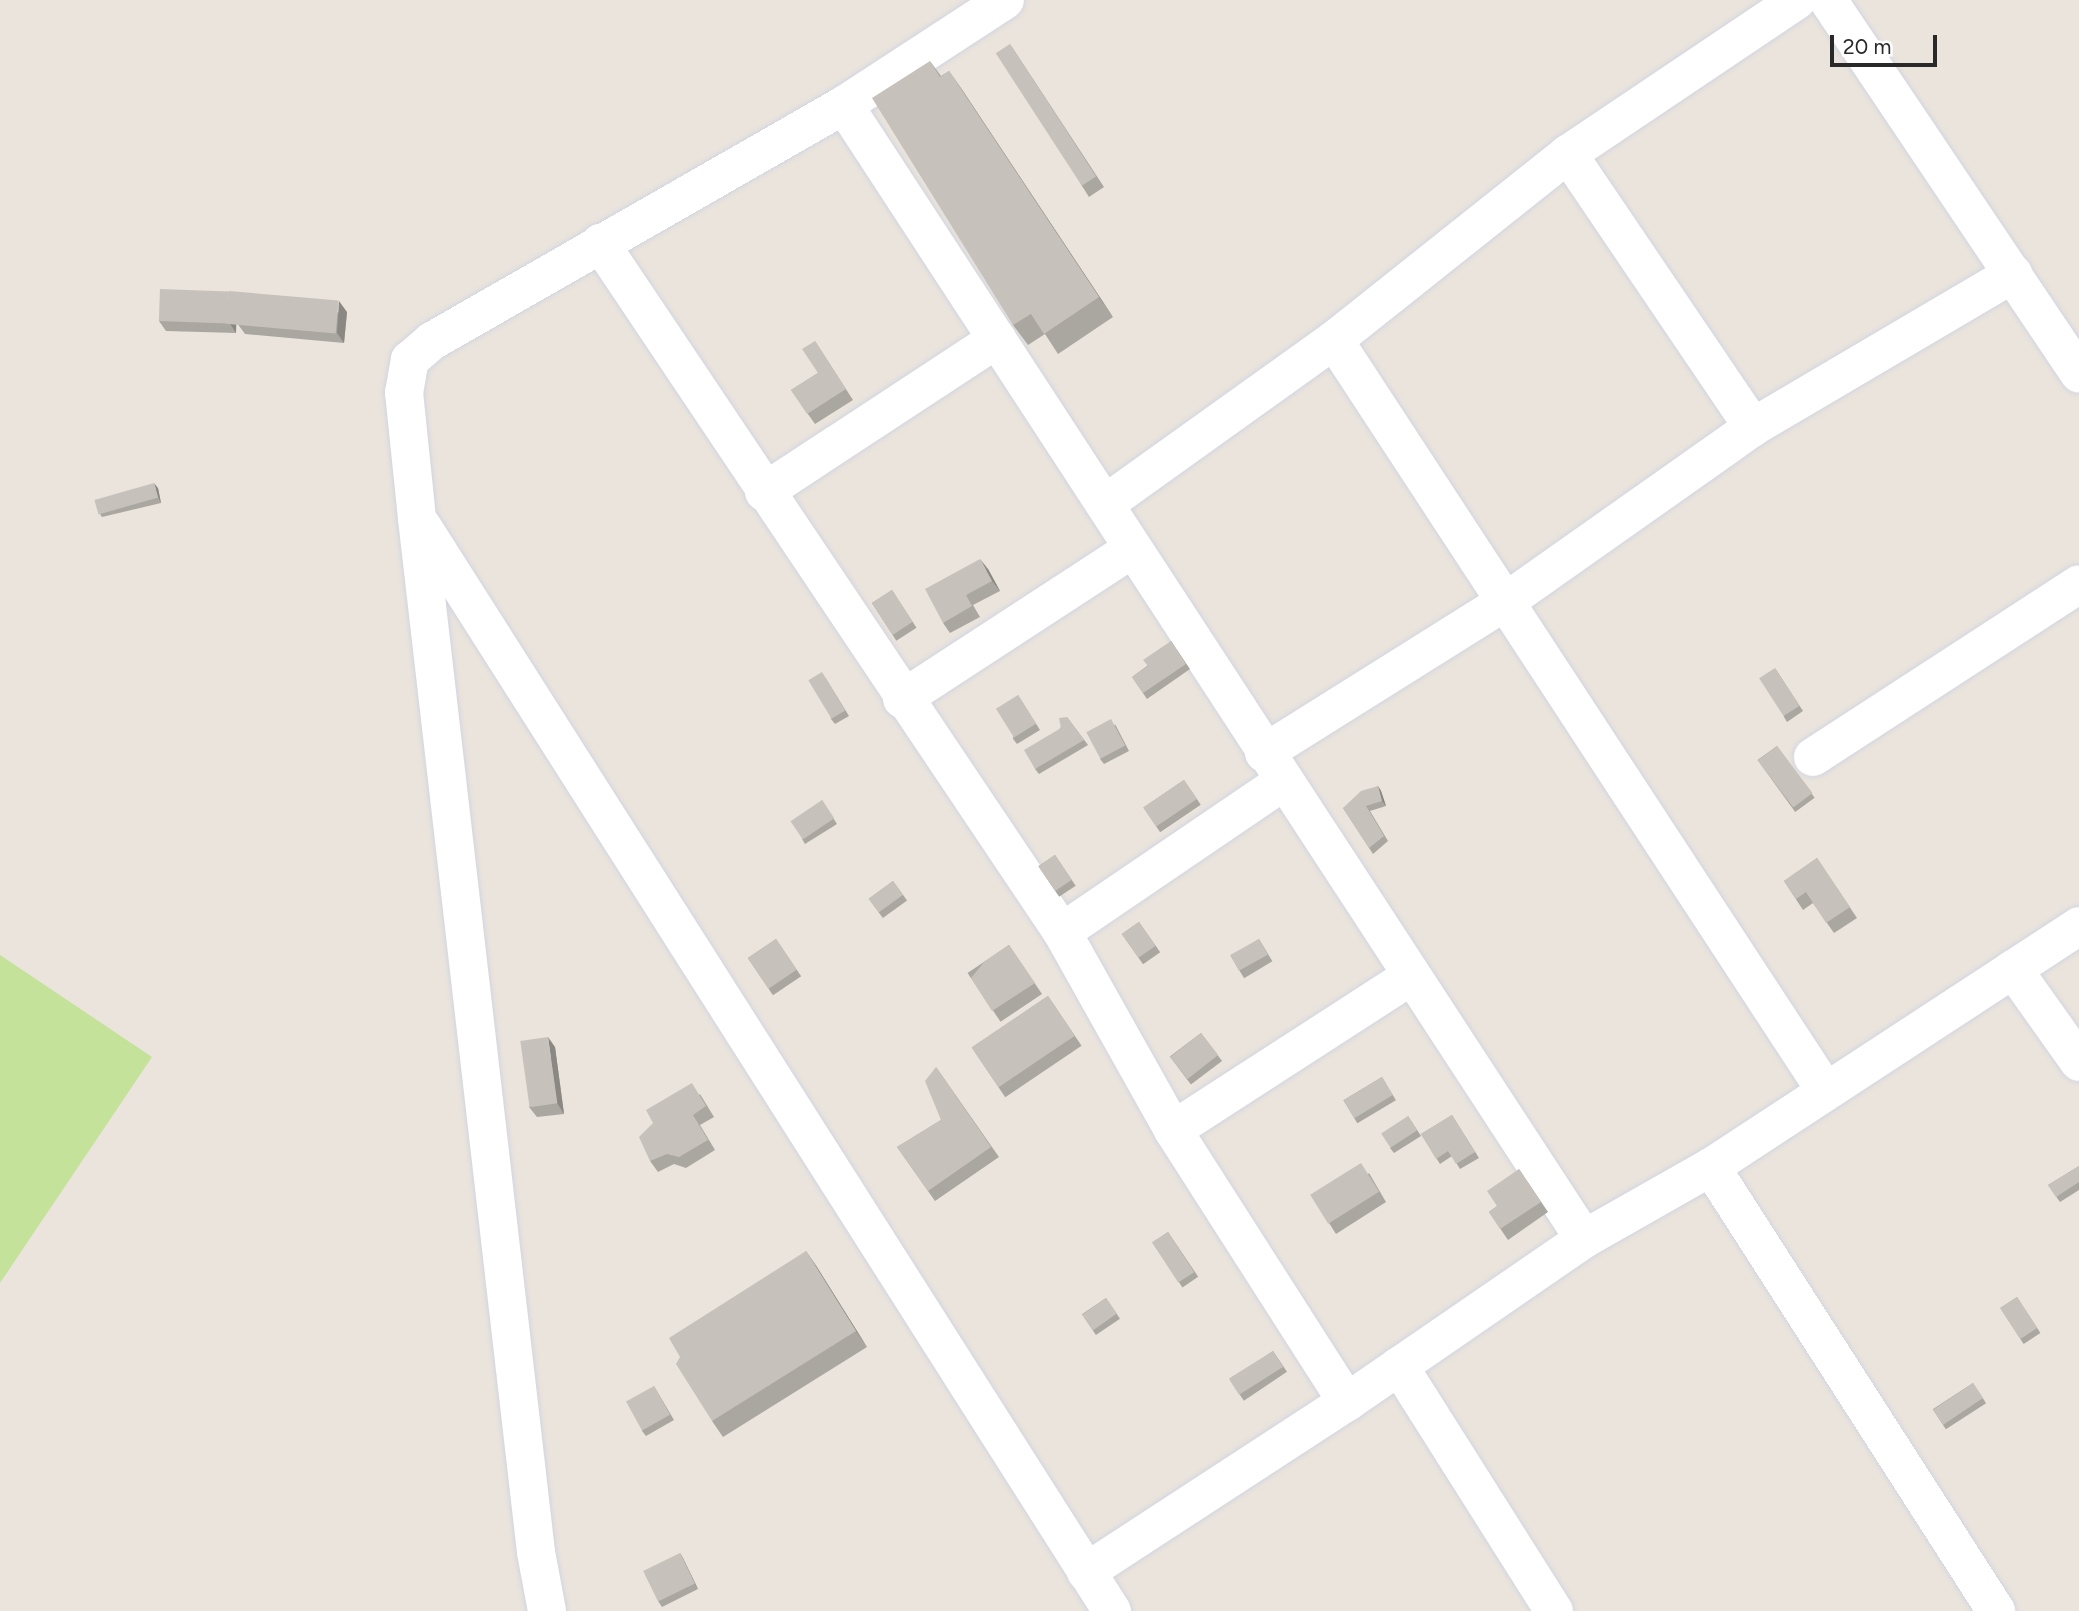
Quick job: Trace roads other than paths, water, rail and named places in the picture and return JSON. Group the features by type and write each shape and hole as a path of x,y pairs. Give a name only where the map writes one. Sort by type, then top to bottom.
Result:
{"street":[{"path":"548,1609 536,1552 417,518 404,393 410,360 432,341 844,105 1005,0"},
{"path":"1105,504 1334,340 1568,154 1797,0"},
{"path":"1828,0 2079,373"},
{"path":"844,105 1274,768 1584,1239"},
{"path":"1568,154 1753,427"},
{"path":"600,243 902,699 1062,932 1173,1130 1348,1402"},
{"path":"1062,932 1274,768 1753,427 2013,274"},
{"path":"764,492 997,339"},
{"path":"1334,340 1508,600 1825,1090"},
{"path":"417,518 1112,1611"},
{"path":"902,699 1132,549"},
{"path":"1813,757 2079,584"},
{"path":"1086,1572 1348,1402 1584,1239 1712,1167 1825,1090 2079,926"},
{"path":"2012,969 2079,1062"},
{"path":"1173,1130 1411,976"},
{"path":"1712,1167 1996,1611"},
{"path":"1399,1366 1554,1611"}]}
